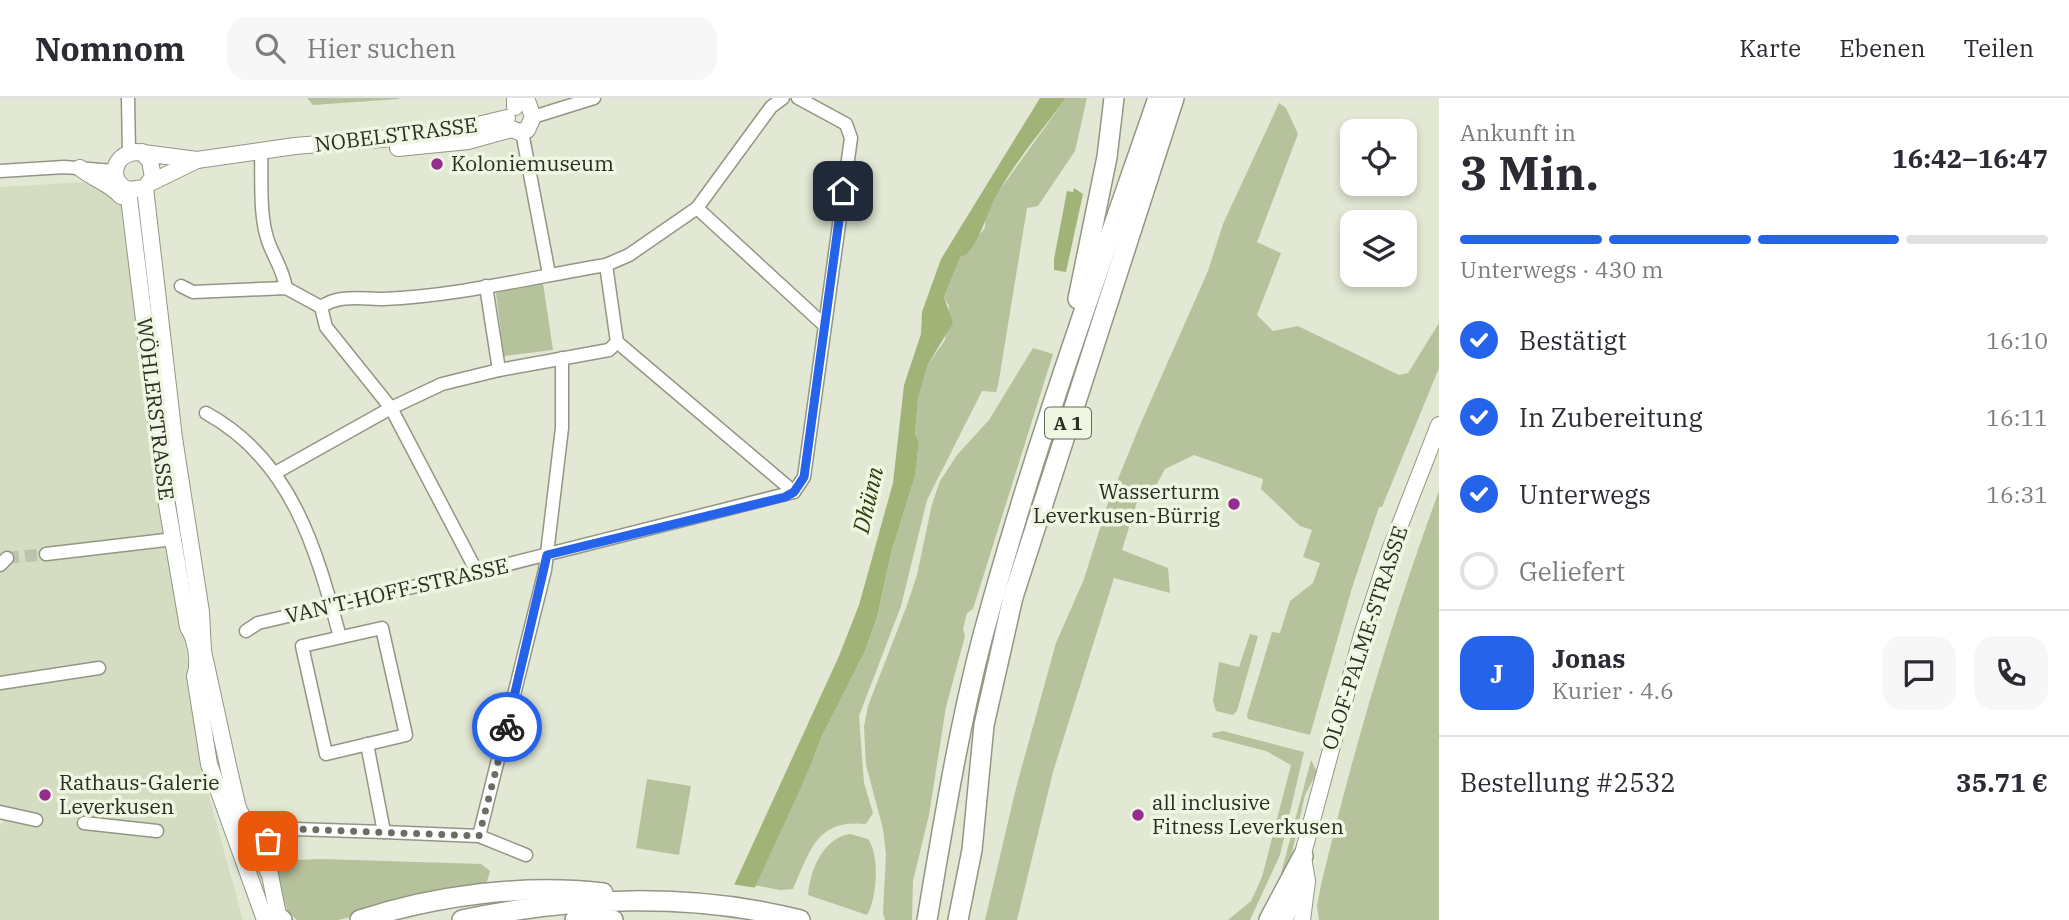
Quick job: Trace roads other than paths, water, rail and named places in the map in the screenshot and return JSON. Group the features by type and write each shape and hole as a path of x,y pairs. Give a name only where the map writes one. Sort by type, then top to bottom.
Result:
{"highway":[{"path":"1055,399 1107,157 1114,98"},
{"name":"A 1","path":"958,920 972,849 984,726 1013,597 1158,121 1158,98"},
{"name":"A 1","path":"928,920 965,715 982,640 1055,399 1158,121 1174,98"},
{"path":"1269,920 1303,856"},
{"path":"360,920 414,905 491,892 593,892 770,912 800,920"},
{"path":"462,920 566,905 674,901"},
{"path":"575,920 613,920"}],"main road":[{"name":"NOBELSTRASSE","path":"136,152 197,160 284,150 419,148 468,141 520,113"},
{"path":"136,152 153,166 152,183 129,198 118,183 114,171 119,159 136,152"},
{"name":"NOBELSTRASSE","path":"152,183 197,160"},
{"path":"80,168 93,179 114,187 129,198"},
{"name":"WÖHLERSTRASSE","path":"152,183 146,212 179,476 201,612 211,640 215,669 212,683 239,808 274,887 276,919"},
{"name":"WÖHLERSTRASSE","path":"129,198 188,627 184,640 189,667 195,676 209,764 257,920"},
{"name":"OLOF-PALME-STRASSE","path":"1285,920 1362,635 1439,425"},
{"path":"231,838 253,856 276,919"},
{"name":"OLOF-PALME-STRASSE","path":"1302,920 1307,881 1303,856"}],"street":[{"path":"128,98 136,152"},
{"name":"NOBELSTRASSE","path":"520,113 594,98"},
{"path":"321,307 343,298 407,297 486,286 606,265 629,255 697,208 771,107 783,98"},
{"path":"606,265 617,342 794,492 804,477 825,341 823,324 851,138 846,124 798,98"},
{"path":"520,113 549,274"},
{"path":"261,152 264,220 268,242 284,273 286,288"},
{"path":"0,171 80,168 114,171"},
{"path":"697,208 823,324"},
{"path":"181,286 193,292 286,288 321,307 326,327 391,408 477,572"},
{"path":"486,286 499,370"},
{"path":"275,473 391,408 442,384 499,370 609,350 617,342"},
{"path":"479,836 522,671 547,555 562,428 562,358"},
{"path":"206,413 250,444 275,473 298,510 318,557 340,637"},
{"name":"VAN'T-HOFF-STRASSE","path":"246,631 258,623 332,608 794,492"},
{"path":"47,554 174,539"},
{"path":"382,628 406,736 326,754 302,646 340,637 382,628"},
{"path":"0,683 99,667"},
{"path":"367,744 384,832"},
{"path":"0,812 36,820"},
{"path":"84,823 153,830"},
{"path":"258,846 295,829 479,836 526,855"}],"tunnel":[{"path":"7,558 46,554"}],"place":[{"name":"Koloniemuseum","path":"437,164"},
{"name":"Wasserturm Leverkusen-Bürrig","path":"1234,504"},
{"name":"Rathaus-Galerie Leverkusen","path":"45,795"},
{"name":"all inclusive Fitness Leverkusen","path":"1138,815"}],"water label":[{"name":"Dhünn","path":"868,500"}]}
